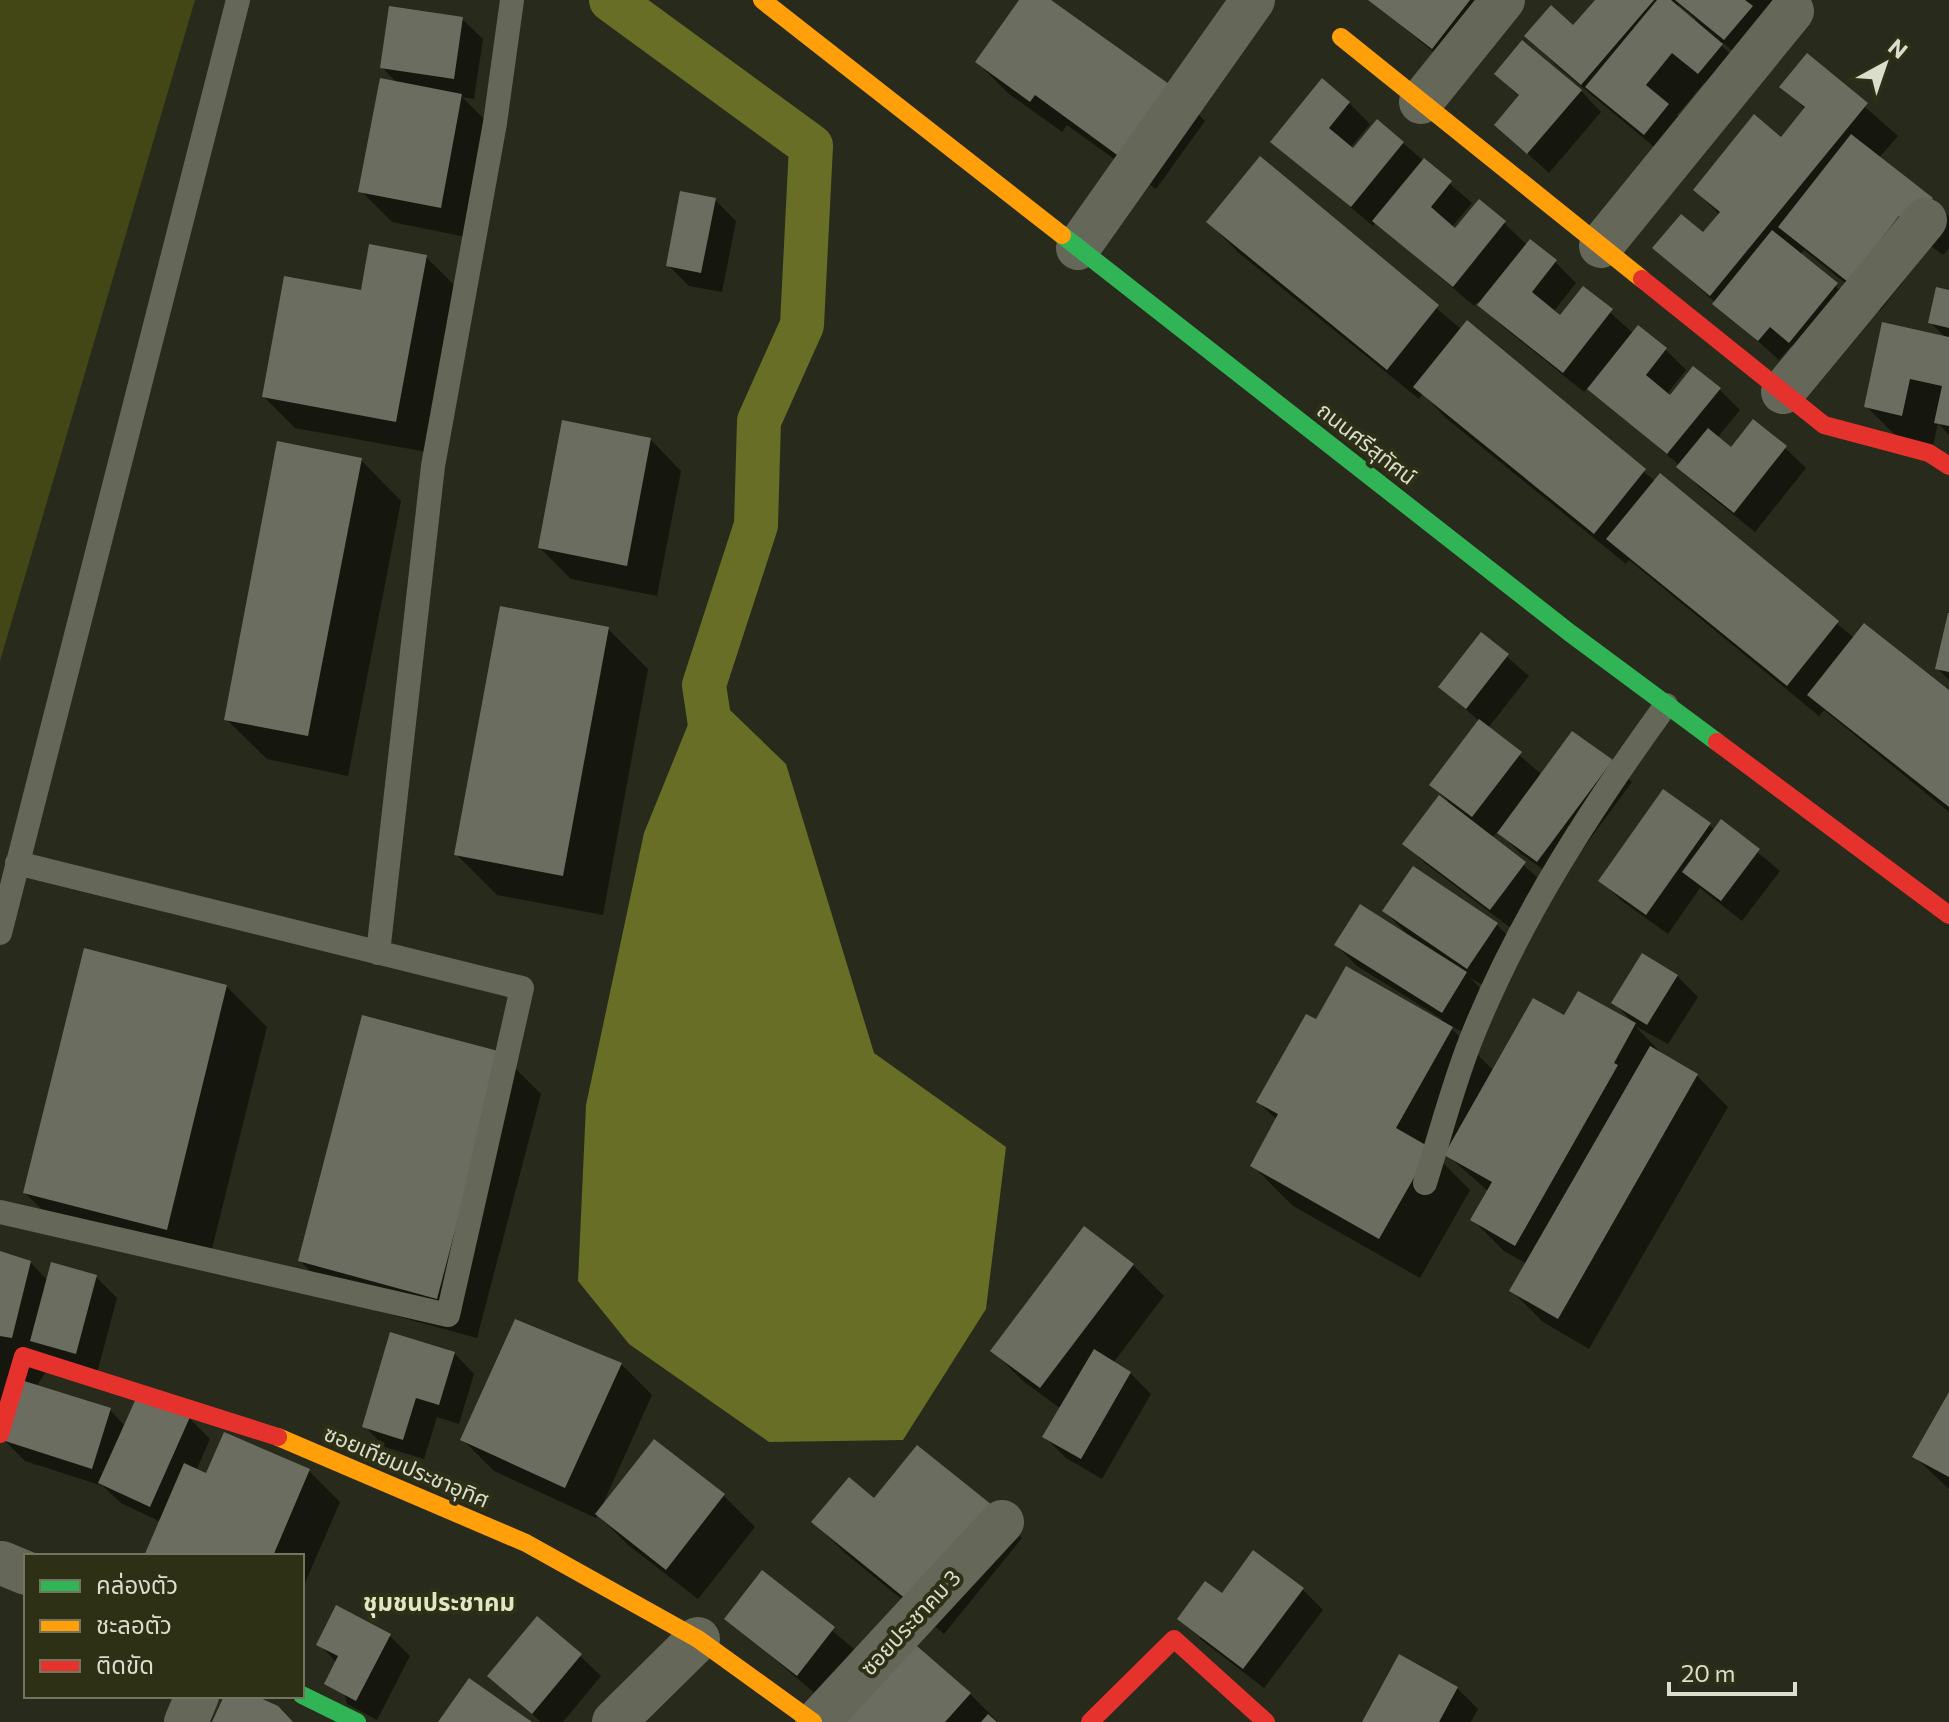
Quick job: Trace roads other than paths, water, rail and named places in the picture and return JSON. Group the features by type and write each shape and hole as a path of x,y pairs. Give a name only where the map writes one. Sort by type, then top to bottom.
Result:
{"street":[{"path":"1078,248 1253,0"},
{"path":"1421,102 1503,0"},
{"name":"ถนนศรีสุทัศน์","path":"783,6 1078,248 1666,705 1949,915"},
{"path":"1601,246 1792,11"},
{"path":"1341,37 1824,425 1942,456"},
{"path":"1783,392 1925,220"},
{"name":"ซอยเทียมประชาอุทิศ","path":"0,1434 23,1356 284,1439 526,1543 698,1639 815,1722"},
{"name":"ซอยประชาคม 3","path":"815,1722 1002,1522"},
{"path":"614,1722 698,1639"},
{"path":"1090,1722 1174,1639 1266,1722"},
{"path":"304,1696 357,1722"},
{"path":"186,1722 196,1698"}],"lane":[{"path":"0,933 238,0"},
{"path":"378,953 433,466 495,123 512,0"},
{"path":"1425,1183 1474,1033 1517,940 1613,777 1666,705"},
{"path":"0,1212 448,1315 522,988 17,863"}],"waterway":[{"path":"611,0 811,146 802,325 759,421 756,525 704,685 713,745"}],"district":[{"name":"ชุมชนประชาคม","path":"439,1601"}]}
